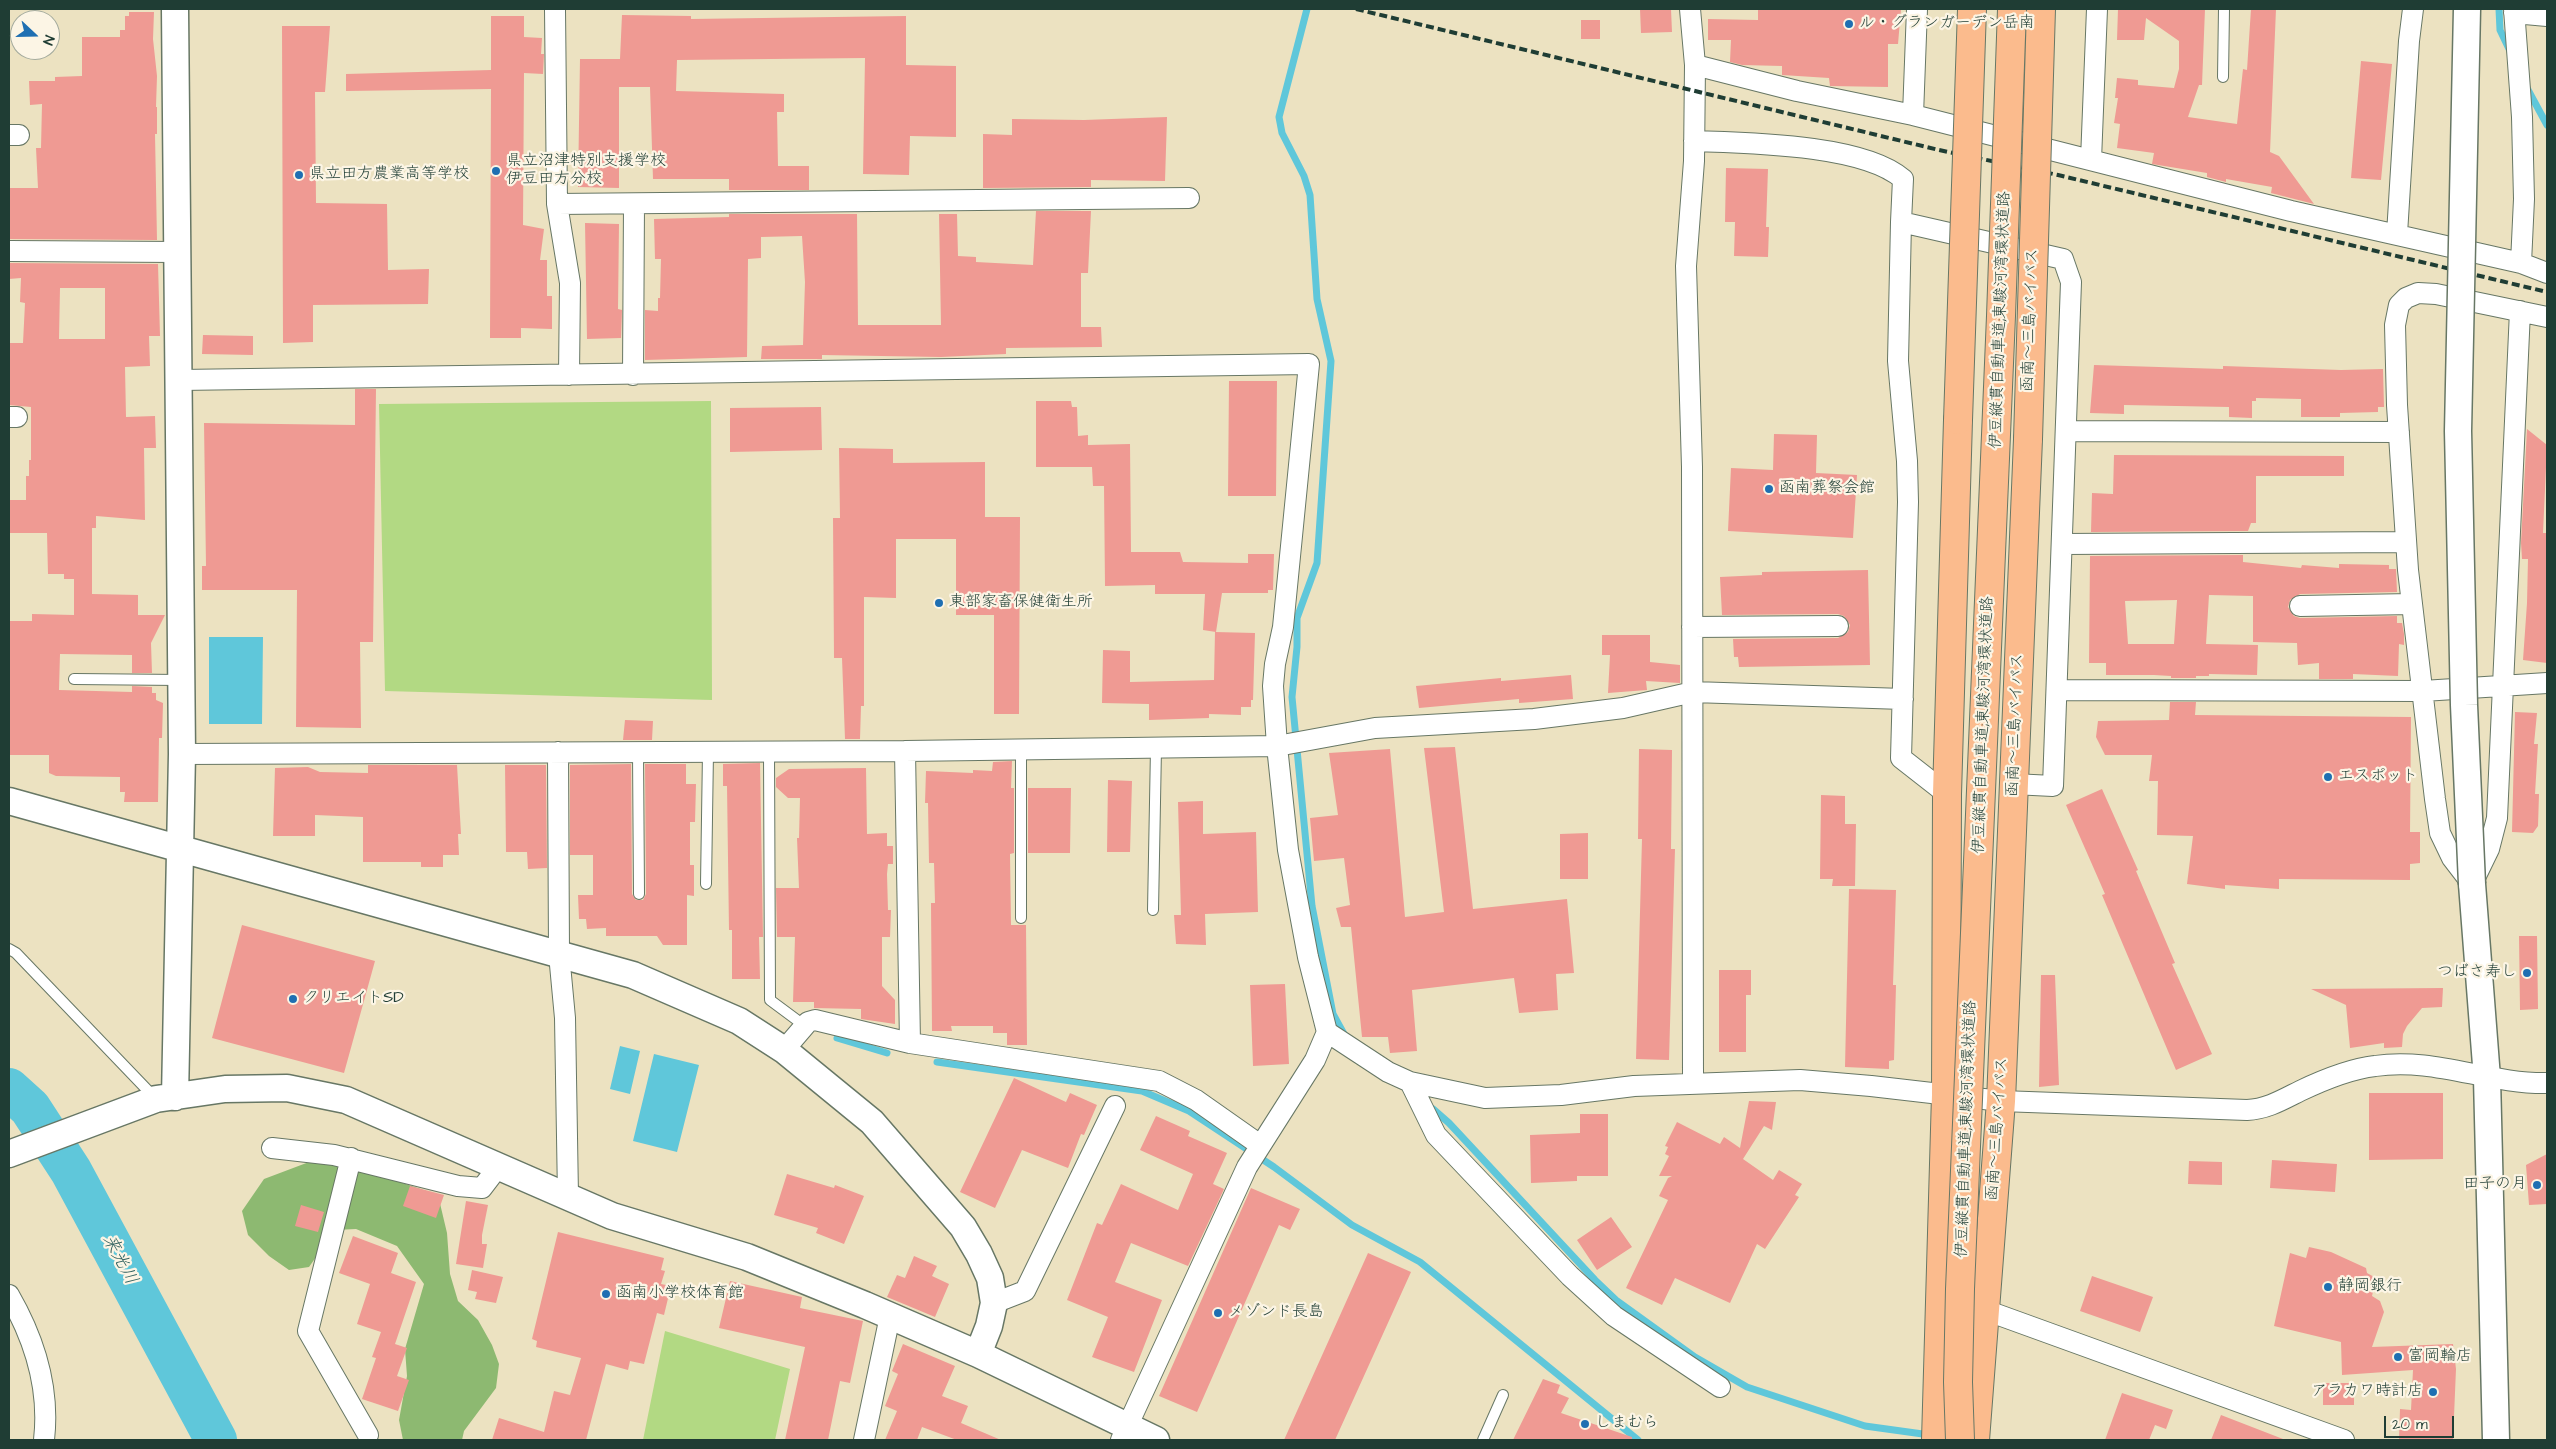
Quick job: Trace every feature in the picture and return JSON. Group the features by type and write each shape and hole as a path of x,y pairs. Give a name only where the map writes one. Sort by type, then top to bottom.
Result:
{"highway":[{"path":"1936,1440 1946,1094 1947,794 1972,9"},
{"name":"伊豆縦貫自動車道;東駿河湾環状道路","path":"1960,1440 1958,1382 1960,1288 2001,336 2012,9"},
{"name":"函南～三島バイパス","path":"1976,1440 2001,1101 2028,439 2041,9"}],"street":[{"path":"165,1098 180,850 182,754 180,380 175,9"},
{"path":"555,9 557,204 570,282 570,376"},
{"path":"1690,9 1695,65 1694,141 1686,266 1692,467 1693,1084"},
{"path":"1912,116 1917,9"},
{"path":"2091,160 2097,9"},
{"path":"2397,234 2409,41 2413,9"},
{"path":"2467,9 2458,431 2464,705 2472,884 2487,1078 2496,1440"},
{"path":"2521,263 2524,199 2522,117 2514,11 2547,16"},
{"path":"1695,65 1798,91 1912,116 2291,210 2521,263 2547,273"},
{"path":"1694,141 1811,148 1891,168 1903,179 1898,361 1908,461 1908,502 1901,758 1947,794"},
{"path":"557,204 1189,198"},
{"path":"633,375 634,204"},
{"path":"1901,222 1916,223 2063,259 2071,282 2068,431 2053,786 2013,784"},
{"path":"9,251 178,252"},
{"path":"2472,884 2452,858 2440,832 2406,542 2395,325 2399,305 2406,298 2418,293 2436,294 2547,317"},
{"path":"2472,884 2489,849 2497,818 2520,311"},
{"path":"180,380 570,376 1309,364 1283,627 1275,664 1273,686 1288,850 1308,957 1327,1032 1315,1060 1247,1167 1125,1433"},
{"path":"2068,431 2399,432"},
{"path":"2063,544 2406,542"},
{"path":"2300,606 2412,604"},
{"path":"1692,628 1838,626"},
{"path":"2057,690 2423,692 2547,683"},
{"path":"182,754 906,751 1277,746 1375,728 1534,719 1623,708 1693,692 1903,699"},
{"path":"906,751 910,1043"},
{"path":"558,752 559,954 565,1018 568,1196"},
{"path":"9,801 633,975 740,1020 784,1050 872,1122 963,1227 979,1254 990,1278 994,1303 989,1326 978,1354"},
{"path":"784,1050 805,1026 815,1020 910,1043 1159,1081 1196,1100 1260,1145"},
{"path":"1327,1032 1388,1072 1410,1082 1485,1098 1518,1098 1634,1086 1800,1080 2001,1101 2259,1110 2343,1073 2374,1066 2407,1063 2444,1066 2487,1078 2547,1083"},
{"path":"1410,1082 1436,1135 1570,1276 1614,1316 1720,1387"},
{"path":"9,1154 129,1108 165,1098 225,1089 287,1088 346,1100 612,1216 747,1257 890,1316 978,1354 1125,1433 1156,1440"},
{"path":"994,1303 1025,1291 1115,1106"},
{"path":"272,1148 350,1158 458,1186 482,1188 498,1167"},
{"path":"350,1158 308,1331 368,1435"},
{"path":"9,1295 32,1342 40,1366 46,1399 44,1440"},
{"path":"1985,1310 2344,1440"},
{"path":"864,1440 890,1316"}],"lane":[{"path":"2223,77 2224,9"},
{"path":"74,680 182,680"},
{"path":"1153,910 1156,748"},
{"path":"1021,750 1021,918"},
{"path":"638,752 639,894"},
{"path":"706,884 708,752"},
{"path":"769,752 770,1000 805,1026"},
{"path":"9,949 16,953 165,1098"},
{"path":"1484,1440 1503,1396"}],"green space":[{"path":"711,401 712,700 385,691 379,404"},
{"path":"317,1159 385,1177 438,1195 447,1233 450,1274 458,1301 478,1320 492,1345 499,1364 496,1388 464,1431 462,1440 403,1440 399,1420 407,1376 405,1349 424,1284 397,1246 356,1229 335,1230 309,1267 289,1270 269,1256 248,1235 242,1211 264,1179"},
{"path":"665,1331 790,1369 775,1440 643,1440"}],"water":[{"path":"209,637 263,637 262,724 209,724"},
{"path":"620,1046 640,1051 630,1094 610,1089"},
{"path":"654,1054 699,1065 677,1152 633,1141"}],"building":[{"path":"1640,9 1671,9 1672,32 1641,33"},
{"path":"1758,9 1901,9 1898,44 1888,44 1888,87 1830,86 1829,78 1782,75 1782,66 1742,65 1730,62 1731,40 1708,40 1708,19 1758,20"},
{"path":"2118,9 2205,9 2202,85 2199,85 2188,117 2237,124 2243,69 2247,70 2251,9 2276,9 2270,152 2279,156 2314,204 2271,193 2272,187 2226,179 2226,182 2207,177 2207,173 2152,164 2154,153 2117,148 2120,124 2114,123 2118,98 2115,98 2117,78 2138,80 2138,85 2174,88 2179,69 2179,41 2146,18 2144,40 2117,40"},
{"path":"129,12 154,12 153,39 157,76 157,134 155,134 157,240 9,239 9,188 38,188 36,148 41,148 42,104 30,105 29,81 55,81 55,77 82,76 82,37 120,37 120,30 125,30 125,16 129,16"},
{"path":"622,15 691,16 691,19 906,16 906,65 956,66 956,137 910,136 909,175 863,174 865,58 677,60 676,91 784,94 784,112 777,112 778,166 809,166 809,190 729,190 729,179 653,179 650,87 619,87 619,188 578,187 580,59 620,59"},
{"path":"491,16 524,16 524,37 542,38 541,54 544,54 543,74 524,73 523,225 544,229 540,260 547,260 547,296 552,296 552,329 521,328 521,338 490,338 491,89 346,91 346,74 491,70"},
{"path":"1581,20 1600,20 1600,39 1581,39"},
{"path":"282,26 330,26 325,92 315,92 316,203 387,204 388,270 429,269 428,304 313,305 313,342 283,343"},
{"path":"2361,61 2392,64 2381,180 2351,178"},
{"path":"1167,117 1165,181 1091,180 1091,187 983,188 983,134 1012,135 1012,119 1084,120"},
{"path":"1726,168 1768,169 1766,227 1769,227 1768,257 1734,256 1735,222 1725,222"},
{"path":"1036,211 1091,211 1088,273 1081,273 1081,327 1101,327 1102,347 1006,348 1006,354 941,357 822,355 822,359 761,359 762,346 803,345 805,282 802,236 761,237 761,258 748,259 747,357 645,360 645,310 658,311 658,298 660,298 661,259 655,259 654,219 729,217 729,214 857,214 858,325 941,325 939,214 957,214 958,256 976,257 976,262 1033,265"},
{"path":"585,223 619,224 618,309 622,310 621,338 587,339"},
{"path":"9,263 158,264 160,336 149,336 150,366 125,367 126,417 155,416 156,448 144,448 145,520 96,516 96,528 92,528 92,594 138,595 138,615 165,615 151,643 152,673 132,673 132,655 60,654 59,690 132,692 132,686 152,687 152,693 156,693 156,700 163,703 162,738 159,738 158,802 124,802 125,792 120,792 120,777 56,776 49,773 49,755 9,755 9,621 32,621 32,614 74,615 74,579 64,579 64,574 48,574 47,533 9,533 9,500 26,500 26,476 29,476 29,460 31,460 31,407 9,405 9,343 23,343 25,303 20,302 21,278 9,279","holes":["60,288 105,288 105,339 59,339"]},
{"path":"203,335 253,336 253,355 202,354"},
{"path":"2094,365 2223,369 2223,366 2341,370 2383,369 2384,407 2378,407 2378,412 2340,413 2340,417 2301,417 2301,399 2256,398 2256,401 2252,401 2252,418 2229,417 2229,407 2124,405 2124,414 2090,413"},
{"path":"1229,381 1277,381 1276,496 1228,496"},
{"path":"355,389 376,389 373,642 360,642 361,728 296,727 297,590 202,590 202,566 206,566 204,423 355,425"},
{"path":"1036,401 1071,401 1072,407 1077,407 1078,436 1088,435 1088,445 1130,444 1131,552 1180,552 1183,562 1248,563 1248,554 1274,554 1273,590 1268,590 1268,593 1222,593 1216,632 1203,630 1205,594 1155,594 1155,585 1105,586 1104,486 1093,486 1092,467 1036,467"},
{"path":"821,407 822,450 730,452 730,408"},
{"path":"2527,429 2547,445 2543,533 2546,533 2547,663 2523,660 2528,559 2522,559 2521,543"},
{"path":"1774,434 1817,435 1816,473 1857,475 1853,538 1728,531 1731,468 1773,470"},
{"path":"839,448 893,449 893,463 985,462 985,517 1020,517 1019,714 994,714 994,615 956,615 956,539 896,539 896,598 864,597 864,706 861,706 860,739 845,739 842,658 834,658 833,518 840,518"},
{"path":"2114,455 2344,456 2344,476 2256,476 2256,523 2251,523 2248,531 2091,532 2092,493 2113,494"},
{"path":"2243,555 2243,562 2301,568 2302,565 2339,568 2339,564 2389,565 2389,569 2396,569 2397,592 2300,594 2290,600 2288,607 2294,616 2300,618 2397,616 2397,623 2402,623 2404,634 2404,645 2399,644 2398,676 2353,674 2353,679 2319,679 2319,663 2298,665 2297,643 2253,642 2253,596 2209,595 2206,644 2258,645 2257,675 2209,674 2209,676 2196,676 2196,678 2171,678 2171,676 2154,675 2106,675 2106,663 2089,663 2090,556","holes":["2177,600 2174,644 2128,644 2125,601"]},
{"path":"1868,570 1870,665 1739,667 1738,657 1734,657 1733,639 1838,638 1848,632 1850,625 1844,616 1838,614 1722,615 1720,577 1762,575 1762,572"},
{"path":"1215,632 1255,633 1253,700 1251,700 1251,707 1241,707 1241,715 1209,714 1209,718 1149,720 1149,704 1102,703 1103,650 1130,651 1130,682 1214,680"},
{"path":"1602,635 1650,635 1650,662 1680,665 1680,683 1646,681 1647,690 1608,693 1610,655 1602,655"},
{"path":"1571,675 1573,699 1519,703 1519,699 1419,708 1416,686 1501,678 1501,681"},
{"path":"2170,702 2196,702 2195,715 2411,717 2410,832 2420,832 2420,863 2410,864 2410,880 2279,879 2279,889 2225,885 2225,889 2187,884 2193,836 2157,835 2158,781 2149,781 2152,755 2105,755 2096,737 2098,721 2169,720"},
{"path":"2515,712 2537,713 2534,744 2538,744 2535,794 2539,794 2538,826 2533,833 2512,832"},
{"path":"625,720 653,721 652,740 623,740"},
{"path":"1455,747 1473,909 1567,899 1574,973 1556,974 1558,1010 1519,1013 1514,978 1412,990 1417,1051 1390,1053 1388,1037 1362,1037 1351,927 1341,927 1336,908 1350,905 1344,858 1314,861 1310,818 1338,815 1329,753 1390,749 1405,917 1444,912 1424,748"},
{"path":"1639,749 1672,750 1671,849 1675,849 1669,1060 1636,1059 1642,839 1638,839"},
{"path":"1012,761 1011,788 1014,788 1014,853 1010,854 1011,925 1026,925 1027,1045 1007,1045 1007,1033 993,1033 993,1026 951,1026 952,1031 932,1031 931,903 935,903 934,863 929,863 928,803 925,803 926,771 973,773 973,770 992,771 993,762"},
{"path":"760,763 763,937 759,937 760,979 732,979 732,930 729,930 727,786 723,786 723,764"},
{"path":"631,764 632,894 636,900 643,900 646,894 645,764 686,764 686,784 696,784 695,822 690,822 690,865 694,865 694,896 687,895 687,945 663,945 657,936 606,936 606,928 587,929 586,919 579,919 578,895 593,895 593,855 570,855 570,765"},
{"path":"368,765 457,765 461,834 458,834 459,855 443,855 443,867 421,867 421,862 363,862 363,817 315,815 315,836 273,836 275,768 308,767 320,772 368,773"},
{"path":"505,765 546,765 547,868 528,869 527,852 506,852"},
{"path":"866,768 867,834 887,833 887,846 893,846 893,864 888,864 887,874 888,910 891,910 890,937 882,937 882,986 895,1000 895,1024 861,1019 861,1009 814,1008 814,1002 793,1002 795,937 777,937 776,888 799,888 797,838 799,838 800,798 788,798 776,787 776,778 789,769"},
{"path":"1108,780 1132,781 1130,852 1107,852"},
{"path":"1028,788 1071,788 1070,853 1028,853"},
{"path":"2102,789 2138,870 2136,871 2175,963 2172,964 2212,1054 2176,1070 2102,895 2105,894 2066,805"},
{"path":"1821,795 1845,796 1845,824 1856,824 1855,886 1832,886 1833,879 1820,879"},
{"path":"1203,801 1203,834 1256,832 1258,912 1205,914 1206,945 1176,944 1174,915 1181,915 1178,802"},
{"path":"1588,833 1588,879 1560,879 1560,834"},
{"path":"1849,889 1896,890 1893,985 1896,985 1894,1060 1889,1061 1889,1069 1845,1067"},
{"name":"クリエイトSD","path":"242,925 375,961 344,1073 212,1038"},
{"path":"2519,936 2537,936 2538,1009 2520,1010"},
{"path":"1719,970 1751,970 1751,995 1746,995 1746,1052 1719,1052"},
{"path":"2041,975 2055,975 2059,1085 2039,1087"},
{"path":"1285,984 1289,1064 1253,1066 1250,985"},
{"path":"2443,988 2442,1007 2422,1008 2407,1026 2403,1034 2402,1047 2384,1048 2384,1043 2350,1048 2346,1005 2311,989"},
{"path":"1014,1078 1066,1102 1070,1093 1097,1105 1084,1135 1081,1134 1068,1168 1022,1150 995,1208 960,1192"},
{"path":"2369,1093 2443,1093 2443,1159 2369,1160"},
{"path":"1749,1101 1776,1102 1772,1130 1764,1126 1743,1159 1773,1180 1779,1170 1802,1184 1795,1195 1799,1197 1765,1249 1757,1244 1730,1303 1675,1278 1662,1305 1626,1288 1668,1200 1659,1196 1668,1178 1672,1176 1659,1176 1669,1156 1665,1154 1668,1147 1665,1146 1677,1122 1720,1144 1724,1137 1740,1148"},
{"path":"1580,1114 1608,1114 1608,1176 1577,1176 1577,1181 1531,1183 1530,1135 1580,1133"},
{"path":"1156,1116 1190,1131 1188,1136 1227,1153 1213,1184 1224,1189 1188,1266 1131,1243 1115,1282 1162,1300 1134,1372 1092,1357 1108,1317 1067,1300 1097,1223 1102,1225 1121,1184 1178,1210 1193,1174 1140,1150"},
{"name":"田子の月","path":"2547,1154 2547,1204 2529,1205 2526,1165"},
{"path":"2272,1160 2337,1164 2335,1192 2270,1188"},
{"path":"2189,1161 2222,1162 2222,1185 2188,1184"},
{"path":"787,1174 834,1188 835,1185 864,1196 844,1244 816,1233 818,1228 774,1215"},
{"path":"410,1186 444,1195 436,1218 403,1206"},
{"name":"メゾンド長島","path":"1251,1188 1300,1209 1290,1230 1279,1225 1197,1412 1159,1396"},
{"path":"466,1201 488,1205 482,1235 482,1244 487,1244 483,1268 456,1264"},
{"path":"301,1205 324,1212 318,1232 295,1226"},
{"path":"1611,1217 1632,1247 1597,1270 1577,1240"},
{"name":"函南小学校体育館","path":"558,1232 664,1258 661,1270 665,1271 661,1284 671,1286 664,1315 657,1313 644,1364 630,1361 628,1370 606,1364 586,1440 492,1440 499,1418 544,1432 554,1391 570,1395 581,1358 536,1347 537,1341 532,1339"},
{"path":"353,1236 398,1253 391,1273 416,1282 395,1344 407,1348 397,1376 409,1380 398,1411 362,1399 376,1358 372,1357 381,1332 357,1324 370,1284 339,1273"},
{"path":"2309,1247 2331,1252 2366,1268 2367,1273 2376,1278 2372,1296 2380,1301 2384,1312 2372,1347 2453,1344 2456,1369 2453,1440 2399,1440 2400,1409 2411,1410 2413,1370 2342,1375 2341,1342 2274,1326 2290,1253 2306,1258"},
{"path":"1368,1253 1411,1272 1335,1440 1284,1440"},
{"path":"914,1256 937,1266 932,1276 949,1284 935,1317 887,1297 897,1275 905,1278"},
{"path":"472,1270 503,1277 496,1303 475,1299 477,1292 468,1290"},
{"path":"2092,1276 2153,1297 2140,1332 2080,1311"},
{"path":"730,1281 802,1297 800,1308 863,1321 850,1383 840,1381 828,1440 785,1440 805,1347 719,1328"},
{"path":"903,1344 955,1366 942,1396 968,1406 961,1423 1001,1440 957,1440 922,1427 917,1440 885,1440 897,1411 885,1406 898,1374 892,1371"},
{"path":"1543,1379 1560,1385 1557,1393 1569,1398 1561,1413 1632,1437 1632,1440 1513,1440"},
{"path":"2323,1383 2354,1383 2354,1405 2323,1405"},
{"path":"2122,1393 2173,1410 2166,1429 2155,1425 2149,1440 2105,1440"},
{"path":"2221,1415 2283,1439 2283,1440 2211,1440"}],"waterway":[{"path":"1307,9 1279,117 1282,133 1304,176 1310,195 1317,299 1331,361 1317,563 1297,618 1297,647 1292,697 1312,906 1333,1014 1344,1034"},
{"path":"2499,9 2500,30 2510,51"},
{"path":"2527,88 2547,125"},
{"path":"837,1038 887,1053"},
{"path":"937,1062 1142,1091 1189,1111 1274,1167 1352,1225 1420,1262 1638,1440"},
{"name":"来光川","path":"9,1089 30,1108 71,1171 216,1440"},
{"path":"1433,1109 1449,1123 1595,1280 1616,1300 1695,1357 1747,1387 1865,1426 1930,1435"}],"railway":[{"path":"1356,9 1939,150 2058,175 2547,292"}],"place":[{"name":"ル・グランガーデン岳南","path":"1849,24"},
{"name":"県立沼津特別支援学校 伊豆田方分校","path":"496,171"},
{"name":"県立田方農業高等学校","path":"299,175"},
{"name":"函南葬祭会館","path":"1769,489"},
{"name":"東部家畜保健衛生所","path":"939,603"},
{"name":"エスポット","path":"2328,777"},
{"name":"つばさ寿し","path":"2527,973"},
{"name":"クリエイトSD","path":"293,999"},
{"name":"田子の月","path":"2537,1185"},
{"name":"静岡銀行","path":"2328,1287"},
{"name":"函南小学校体育館","path":"606,1294"},
{"name":"メゾンド長島","path":"1218,1313"},
{"name":"富岡輪店","path":"2398,1357"},
{"name":"アラカワ時計店","path":"2433,1392"},
{"name":"しまむら","path":"1585,1424"}]}
